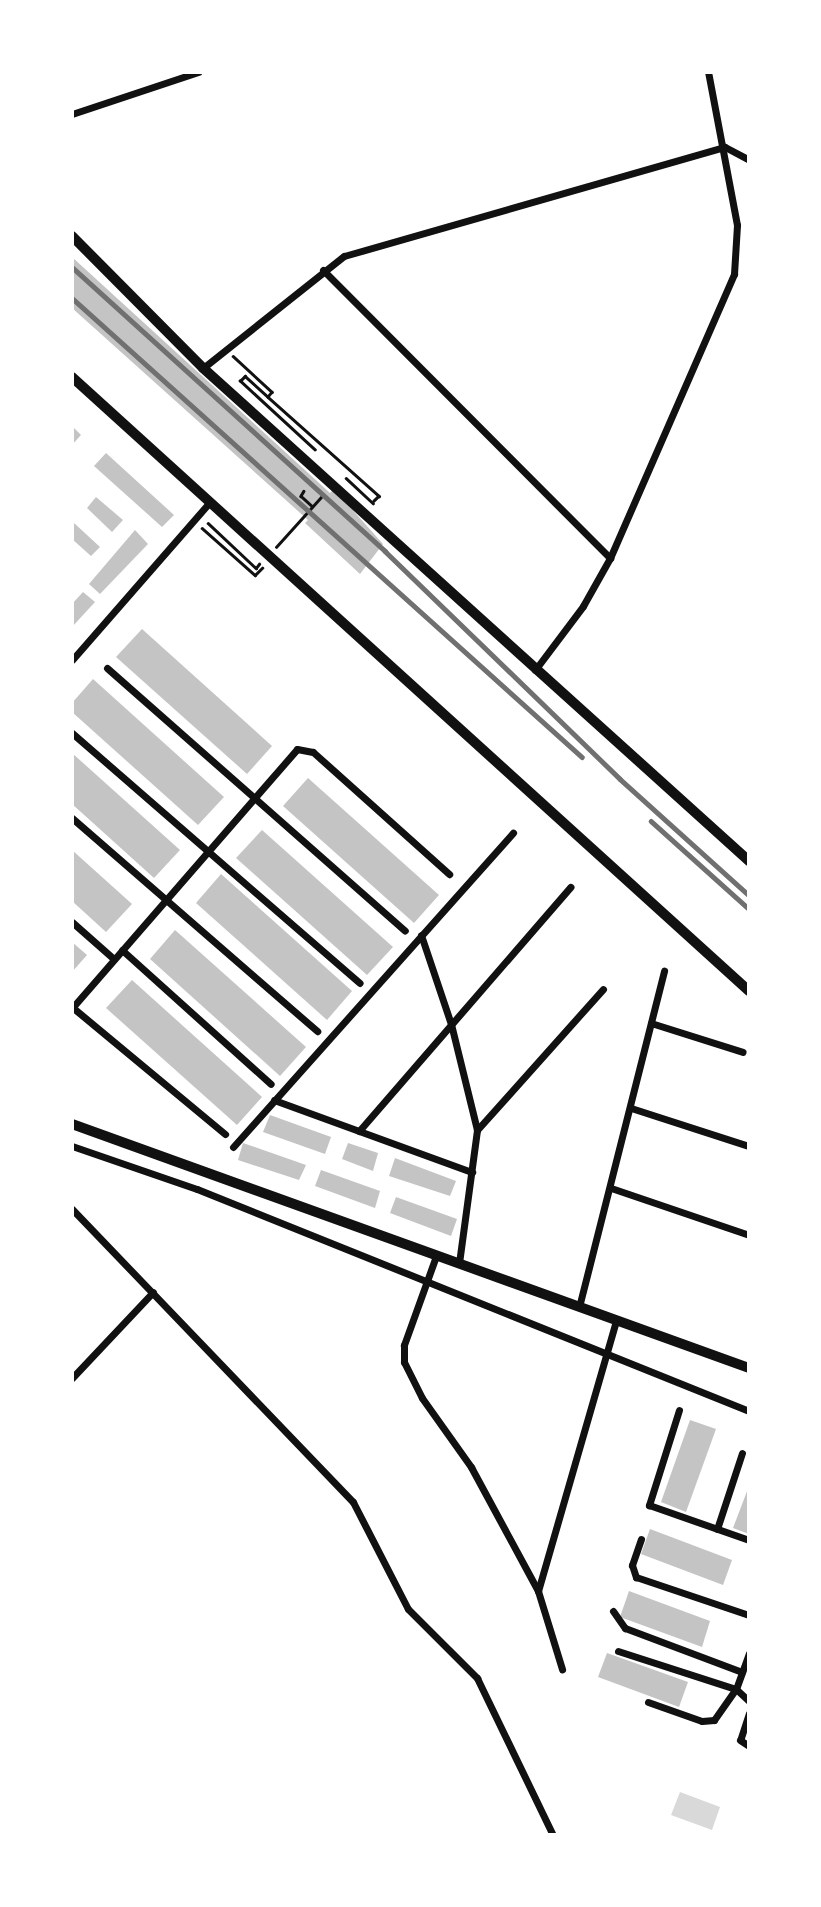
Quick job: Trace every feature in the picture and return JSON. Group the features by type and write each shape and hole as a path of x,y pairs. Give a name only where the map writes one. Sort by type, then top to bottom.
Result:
{"main road":[{"path":"72,236 203,368 749,861"},
{"path":"72,377 271,554 749,991"},
{"path":"72,1124 749,1367"}],"street":[{"path":"72,114 198,72"},
{"path":"535,670 583,606 610,558 734,274 737,225 725,146 708,72"},
{"path":"203,368 344,256 725,146 749,160"},
{"path":"323,270 610,558"},
{"path":"72,660 210,502"},
{"path":"107,668 405,931"},
{"path":"72,733 360,983"},
{"path":"225,1134 72,1008 207,851 297,749 307,749 449,874"},
{"path":"72,818 317,1031"},
{"path":"233,1147 513,833"},
{"path":"359,1132 570,887"},
{"path":"72,922 114,959"},
{"path":"421,935 451,1024 477,1130 459,1264"},
{"path":"122,950 271,1084"},
{"path":"579,1307 664,971"},
{"path":"477,1130 603,989"},
{"path":"651,1023 743,1052"},
{"path":"274,1100 472,1172"},
{"path":"631,1108 749,1146"},
{"path":"72,1146 197,1189 607,1357 749,1411"},
{"path":"611,1188 749,1235"},
{"path":"72,1209 353,1502 408,1609 477,1678 553,1835"},
{"path":"436,1256 404,1345 411,1381 471,1467 538,1591 562,1670"},
{"path":"72,1378 153,1292"},
{"path":"538,1591 616,1321"},
{"path":"678,1410 647,1501 749,1540"},
{"path":"717,1529 742,1453"},
{"path":"641,1539 632,1565 636,1577 749,1615"},
{"path":"613,1611 625,1628 742,1672"},
{"path":"618,1650 736,1689 749,1701"},
{"path":"648,1702 708,1721 719,1716 736,1689 749,1653"},
{"path":"749,1713 740,1740 749,1746"}],"path":[{"path":"226,349 272,392 268,397"},
{"path":"321,456 240,381 245,376 379,496 373,501 342,474"},
{"path":"271,554 256,568 202,519 198,524 255,575 329,488"},
{"path":"304,491 301,496 312,506"}],"shaded area":[{"path":"680,1792 720,1807 712,1830 671,1815"}],"building":[{"path":"72,257 330,493 334,489 383,544 360,574 305,523 308,520 72,308"},
{"path":"72,426 81,435 72,445"},
{"path":"106,453 174,515 162,527 94,466"},
{"path":"96,497 123,520 112,532 87,508"},
{"path":"74,523 100,547 91,556 72,539"},
{"path":"135,530 148,544 100,594 89,584"},
{"path":"83,592 95,602 72,627 72,604"},
{"path":"142,629 272,746 247,774 116,657"},
{"path":"93,679 224,797 198,825 72,712 72,703"},
{"path":"72,753 180,850 154,878 72,804"},
{"path":"308,778 439,895 414,923 283,806"},
{"path":"262,830 393,947 367,975 236,858"},
{"path":"72,850 132,904 106,932 72,901"},
{"path":"221,874 352,991 327,1020 196,903"},
{"path":"175,930 306,1047 280,1076 150,959"},
{"path":"72,942 87,955 72,972"},
{"path":"132,980 262,1097 237,1125 106,1008"},
{"path":"270,1115 331,1137 325,1154 263,1132"},
{"path":"243,1143 306,1165 299,1180 238,1160"},
{"path":"348,1143 378,1153 373,1171 342,1159"},
{"path":"395,1158 456,1181 450,1196 389,1176"},
{"path":"321,1170 380,1191 375,1208 315,1186"},
{"path":"396,1197 457,1219 451,1236 390,1213"},
{"path":"690,1420 716,1429 686,1512 661,1502"},
{"path":"749,1486 749,1534 733,1528"},
{"path":"650,1529 732,1560 723,1585 641,1554"},
{"path":"629,1591 710,1621 702,1647 620,1617"},
{"path":"607,1653 688,1682 679,1707 598,1677"}],"railway":[{"path":"72,267 385,551 620,779 749,895"},
{"path":"72,298 582,757"},
{"path":"651,821 749,909"}]}
